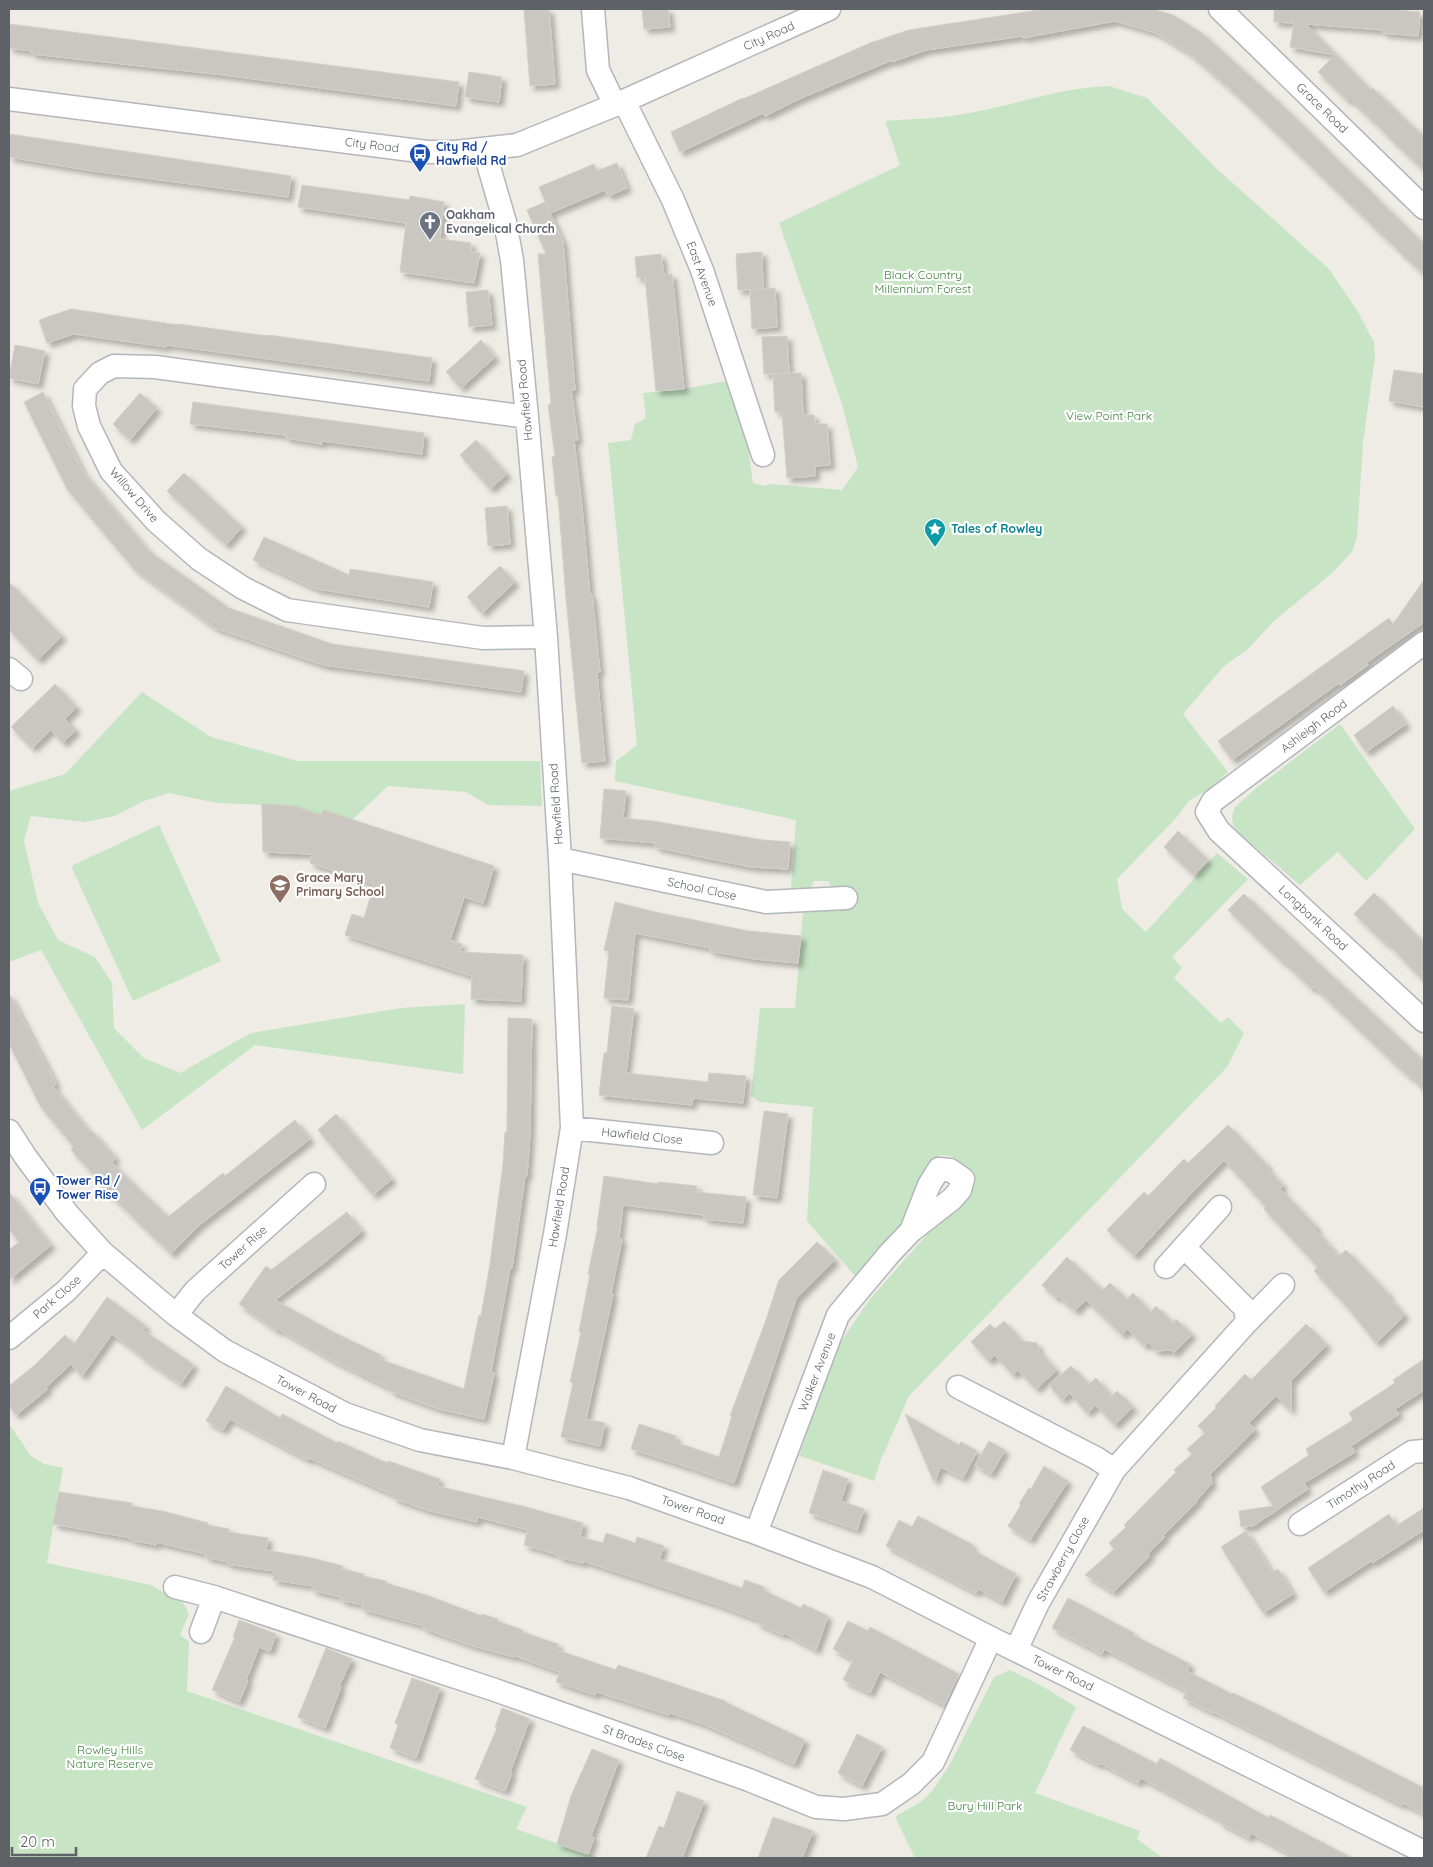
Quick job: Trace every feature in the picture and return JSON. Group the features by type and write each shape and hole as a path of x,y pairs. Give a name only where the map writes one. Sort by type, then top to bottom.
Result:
{"street":[{"name":"East Avenue","path":"593,9 598,70 619,103 673,200 702,270 763,455"},
{"name":"City Road","path":"9,99 427,152 484,150 517,144 619,103 829,9"},
{"name":"Grace Road","path":"1220,9 1424,208"},
{"name":"Hawfield Road","path":"484,150 505,222 512,260 527,417 546,637 560,859 572,1128 555,1234 513,1458"},
{"name":"Willow Drive","path":"527,417 155,367 114,366 100,373 85,389 84,406 89,426 111,471 156,521 199,559 243,588 287,610 336,618 483,638 546,637"},
{"name":"Ashleigh Road","path":"1207,812 1213,801 1424,643"},
{"name":"Longbank Road","path":"1207,812 1219,831 1424,1021"},
{"name":"School Close","path":"560,859 766,902 846,898"},
{"name":"Hawfield Close","path":"572,1128 712,1143"},
{"name":"Tower Road","path":"9,1131 67,1213 103,1253 176,1315 225,1351 345,1414 420,1440 513,1458 629,1488 872,1577 991,1638 1424,1852"},
{"name":"Tower Rise","path":"176,1315 195,1290 314,1184"},
{"path":"1166,1267 1220,1208"},
{"name":"Walker Avenue","path":"756,1533 838,1315 911,1231"},
{"path":"1184,1247 1245,1308 1247,1322"},
{"name":"Park Close","path":"9,1338 66,1291 103,1253"},
{"name":"Strawberry Close","path":"1016,1650 1038,1603 1114,1470 1247,1322 1283,1286"},
{"path":"958,1386 1096,1458 1114,1470"},
{"name":"Timothy Road","path":"1300,1524 1412,1452 1424,1451"},
{"name":"St Brades Close","path":"175,1587 214,1597 494,1690 749,1780 816,1806 844,1809 882,1804 912,1784 933,1762 991,1638"},
{"path":"201,1632 214,1597"}],"green space":[{"name":"View Point Park","path":"1109,86 1147,98 1217,169 1329,269 1358,312 1374,342 1375,357 1363,442 1357,537 1352,552 1332,573 1274,621 1248,649 1224,666 1183,714 1228,772 1211,788 1189,801 1176,818 1117,879 1122,909 1146,932 1217,853 1248,879 1172,957 1182,968 1174,978 1221,1023 1228,1017 1244,1033 1227,1067 909,1396 880,1462 874,1481 799,1456 833,1357 844,1337 870,1299 932,1229 964,1168 951,1156 940,1155 930,1163 912,1213 855,1276 807,1221 813,1107 760,1102 751,1096 760,1008 795,1008 803,913 845,908 828,881 814,881 811,888 791,888 796,820 615,781 616,761 637,745 608,443 631,440 635,424 646,418 643,393 684,389 726,381 746,433 753,483 764,486 770,484 842,490 858,467 842,404 779,223 900,165 885,121 958,115 1071,90"},
{"path":"142,692 211,737 298,761 540,761 542,806 488,805 466,792 388,786 352,820 323,810 321,815 294,806 217,803 169,793 144,801 115,816 85,822 31,816 24,840 38,903 58,940 95,957 112,983 114,1028 144,1058 180,1073 251,1033 401,1008 465,1004 463,1074 255,1045 142,1130 41,950 9,962 9,791 65,774"},
{"path":"1340,724 1415,829 1366,881 1338,852 1300,885 1241,835 1233,826 1232,816 1235,807 1255,789"},
{"path":"159,825 221,961 133,1001 71,866"},
{"name":"Rowley Hills Nature Reserve","path":"9,1424 31,1456 44,1464 63,1468 47,1563 151,1585 163,1592 175,1587 189,1614 180,1635 189,1642 187,1691 527,1807 516,1829 599,1858 9,1858"},
{"name":"Bury Hill Park","path":"1010,1670 1042,1686 1076,1707 1035,1793 1140,1831 1137,1839 1163,1858 915,1858 895,1817 922,1801 932,1791 949,1766 994,1677"}],"building":[{"path":"524,9 549,9 555,84 530,86"},
{"path":"642,9 668,9 670,27 644,29"},
{"path":"1045,9 1152,9 1173,15 1202,33 1282,105 1424,244 1424,275 1239,97 1189,53 1156,33 1115,21 1023,38 1023,36 926,50 892,62 892,60 799,99 765,116 763,113 680,152 671,132 743,98 870,43 909,30"},
{"path":"1274,9 1386,9 1420,12 1418,36 1383,33 1383,30 1306,24 1371,90 1373,88 1424,137 1424,171 1350,99 1348,101 1318,72 1335,55 1290,47 1294,23 1274,22"},
{"path":"9,24 459,82 456,106 224,75 32,54 32,51 9,48"},
{"path":"469,72 502,77 499,102 465,97"},
{"path":"9,134 291,176 288,197 93,171 9,157"},
{"path":"617,163 627,188 608,196 605,190 550,213 539,187 594,164 597,171"},
{"name":"Oakham Evangelical Church","path":"302,185 409,200 410,196 444,202 440,239 471,243 471,252 480,253 474,283 400,272 406,223 298,207"},
{"path":"545,202 563,242 575,390 571,390 578,440 574,440 600,672 597,673 605,761 582,763 558,496 556,496 552,457 555,456 548,405 551,404 538,254 546,254 527,210"},
{"path":"762,252 763,289 738,290 736,254"},
{"path":"661,254 664,275 672,274 684,389 656,391 645,277 637,278 635,257"},
{"path":"775,288 777,327 752,329 750,290"},
{"path":"488,290 492,325 469,327 466,292"},
{"path":"71,309 432,358 429,381 74,334 47,343 39,320"},
{"path":"787,336 789,373 764,374 762,337"},
{"path":"481,340 495,357 461,388 446,372"},
{"path":"15,345 45,351 38,384 9,378"},
{"path":"1394,370 1424,374 1424,407 1389,401"},
{"path":"801,373 803,415 814,415 815,424 827,424 830,465 815,466 815,476 787,478 782,412 775,412 773,374"},
{"path":"43,392 83,472 149,551 229,608 332,644 524,671 521,692 323,665 215,628 134,569 67,489 24,402"},
{"path":"140,393 157,408 130,440 113,424"},
{"path":"193,402 424,433 422,454 322,441 322,444 286,438 286,435 190,424"},
{"path":"476,440 507,474 490,489 460,455"},
{"path":"184,473 242,527 226,545 167,491"},
{"path":"507,506 510,544 488,546 485,508"},
{"path":"264,537 349,575 350,569 433,582 429,607 317,589 253,560"},
{"path":"500,566 515,582 482,613 467,597"},
{"path":"1424,580 1424,620 1422,624 1367,662 1368,665 1340,685 1339,683 1232,760 1218,741 1389,618 1393,624"},
{"path":"9,582 62,636 38,660 9,630"},
{"path":"55,684 77,707 65,719 76,730 63,743 51,730 32,748 11,727"},
{"path":"1393,706 1406,724 1366,752 1354,735"},
{"path":"604,789 626,791 623,818 653,821 763,840 790,842 788,869 751,867 655,847 656,843 600,838"},
{"path":"262,804 294,806 321,815 323,810 494,866 483,903 464,897 450,940 462,944 460,952 523,955 521,1001 471,999 472,976 345,935 352,914 364,918 374,884 310,863 312,854 263,852"},
{"path":"1178,831 1208,860 1194,875 1164,847"},
{"path":"1374,893 1424,943 1424,981 1387,943 1354,914"},
{"path":"1244,894 1424,1061 1424,1090 1314,987 1312,989 1282,962 1228,910"},
{"path":"615,902 748,931 801,936 798,963 755,959 710,951 710,948 635,933 628,1000 604,998 609,951 604,950"},
{"path":"9,993 56,1084 53,1086 90,1132 92,1131 116,1158 111,1162 168,1217 223,1173 225,1176 295,1120 310,1139 197,1227 171,1254 101,1186 102,1184 71,1150 74,1147 40,1106 9,1044"},
{"path":"612,1006 634,1009 626,1073 708,1082 709,1073 746,1076 743,1103 693,1098 692,1105 599,1095 604,1053 607,1053"},
{"path":"508,1018 532,1019 530,1134 527,1176 525,1176 512,1268 510,1268 491,1372 494,1373 484,1419 439,1409 390,1391 391,1389 332,1360 278,1329 277,1331 239,1304 266,1266 271,1270 347,1212 362,1231 275,1300 335,1333 381,1355 379,1359 464,1389 479,1315 481,1316 490,1264 503,1164 505,1132 507,1132"},
{"path":"764,1111 788,1114 777,1198 753,1195"},
{"path":"336,1114 392,1179 373,1195 318,1130"},
{"path":"1228,1125 1268,1166 1266,1167 1283,1185 1280,1189 1317,1227 1315,1229 1339,1256 1346,1250 1389,1294 1388,1296 1405,1315 1376,1343 1348,1308 1314,1271 1318,1267 1264,1209 1266,1207 1224,1160 1134,1256 1107,1230 1144,1192 1148,1196 1184,1159 1188,1163"},
{"path":"604,1176 658,1184 658,1182 697,1186 696,1192 746,1197 743,1223 704,1219 704,1215 623,1205 619,1238 622,1239 611,1293 613,1294 586,1419 605,1423 600,1446 561,1437 573,1383 570,1382 581,1332 579,1331 598,1226"},
{"path":"9,1192 51,1245 9,1280 9,1250 19,1242 9,1229"},
{"path":"817,1242 835,1260 796,1299 734,1483 631,1449 639,1424 676,1436 675,1442 719,1457 732,1416 730,1416 779,1280"},
{"path":"1067,1257 1103,1290 1110,1283 1127,1299 1133,1293 1151,1312 1156,1306 1173,1323 1176,1319 1192,1334 1174,1353 1170,1350 1156,1351 1148,1343 1144,1346 1128,1329 1122,1335 1086,1300 1075,1311 1058,1296 1056,1298 1042,1285"},
{"path":"107,1297 146,1326 143,1330 194,1365 181,1384 112,1334 82,1376 71,1364 46,1387 48,1389 16,1415 9,1406 9,1386 36,1364 65,1335 74,1344"},
{"path":"1004,1321 1022,1341 1037,1343 1039,1351 1057,1370 1036,1389 1018,1370 1013,1375 995,1355 989,1361 971,1342 990,1324 995,1329"},
{"path":"1306,1324 1327,1345 1291,1381 1291,1411 1276,1396 1249,1423 1255,1430 1210,1474 1212,1483 1198,1501 1163,1536 1165,1537 1148,1554 1150,1556 1113,1592 1085,1575 1114,1549 1109,1543 1176,1472 1174,1470 1192,1454 1187,1449 1205,1433 1198,1426 1216,1408 1215,1406 1245,1374 1251,1380"},
{"path":"1424,1359 1424,1390 1395,1409 1399,1414 1351,1446 1355,1452 1304,1483 1308,1489 1253,1526 1241,1527 1239,1511 1273,1506 1261,1487 1309,1455 1306,1449 1353,1420 1349,1413 1395,1383 1393,1380"},
{"path":"1071,1366 1089,1384 1096,1378 1112,1396 1117,1391 1133,1407 1115,1425 1096,1405 1087,1413 1070,1393 1062,1400 1049,1385"},
{"path":"226,1386 280,1418 282,1414 337,1443 338,1441 387,1463 388,1461 440,1479 437,1486 526,1507 583,1523 580,1537 603,1543 606,1533 635,1543 637,1537 664,1546 659,1559 742,1588 745,1580 764,1587 763,1590 801,1608 803,1604 828,1616 816,1650 784,1633 783,1635 757,1623 758,1620 718,1605 583,1561 583,1563 558,1557 559,1555 524,1545 528,1530 478,1517 477,1522 427,1510 393,1498 394,1495 309,1458 308,1460 230,1419 223,1430 206,1421"},
{"path":"905,1414 959,1445 961,1442 977,1451 963,1478 941,1467 934,1482"},
{"path":"989,1441 1005,1450 991,1474 975,1465"},
{"path":"1044,1466 1068,1481 1030,1540 1008,1526 1021,1505 1019,1504 1029,1488 1031,1489"},
{"path":"823,1470 848,1479 841,1501 864,1509 857,1530 809,1513"},
{"path":"59,1492 132,1503 131,1506 162,1511 208,1523 208,1525 229,1529 228,1532 268,1538 266,1550 312,1558 343,1566 342,1569 386,1581 386,1583 426,1595 482,1616 482,1614 498,1619 497,1621 523,1630 522,1632 558,1644 557,1650 616,1670 618,1665 725,1701 805,1740 794,1764 706,1725 597,1692 595,1695 556,1682 560,1672 515,1656 473,1646 423,1628 424,1626 362,1609 363,1605 340,1600 341,1597 312,1590 313,1586 273,1580 274,1571 227,1564 228,1562 205,1557 206,1554 156,1542 156,1545 131,1540 131,1538 53,1524"},
{"path":"1424,1508 1424,1530 1372,1563 1371,1561 1324,1592 1308,1568 1389,1514 1396,1526"},
{"path":"918,1516 973,1545 971,1549 1016,1574 1002,1602 978,1589 976,1593 886,1546 899,1520 912,1527"},
{"path":"1246,1531 1272,1572 1278,1569 1293,1594 1263,1613 1221,1547"},
{"path":"1068,1598 1134,1633 1133,1635 1190,1664 1187,1671 1424,1788 1424,1814 1183,1698 1187,1691 1104,1649 1102,1654 1052,1628"},
{"path":"239,1620 276,1634 270,1651 259,1647 239,1702 212,1690 235,1637 233,1637"},
{"path":"848,1621 868,1631 870,1627 959,1674 944,1705 880,1672 870,1693 843,1680 853,1660 833,1649"},
{"path":"326,1648 352,1659 339,1686 341,1687 325,1728 298,1717"},
{"path":"412,1678 440,1688 416,1758 390,1748 398,1725 395,1723"},
{"path":"502,1708 530,1719 510,1772 512,1773 505,1791 475,1779 497,1728 495,1727"},
{"path":"1083,1726 1157,1764 1160,1758 1269,1818 1270,1815 1352,1858 1297,1858 1251,1833 1249,1838 1219,1822 1220,1820 1141,1778 1138,1783 1100,1763 1099,1765 1070,1750"},
{"path":"857,1734 882,1747 862,1786 838,1773"},
{"path":"592,1749 619,1760 591,1836 594,1838 588,1854 557,1844 571,1796"},
{"path":"677,1791 704,1801 682,1858 646,1858 659,1826 664,1828"},
{"path":"773,1817 813,1831 802,1858 758,1858"}],"place":[{"name":"City Rd / Hawfield Rd","path":"420,173"},
{"name":"Oakham Evangelical Church","path":"430,241"},
{"name":"Tales of Rowley","path":"935,548"},
{"name":"Grace Mary Primary School","path":"280,904"},
{"name":"Tower Rd / Tower Rise","path":"40,1207"}],"park label":[{"name":"Black Country Millennium Forest","path":"923,282"}]}
